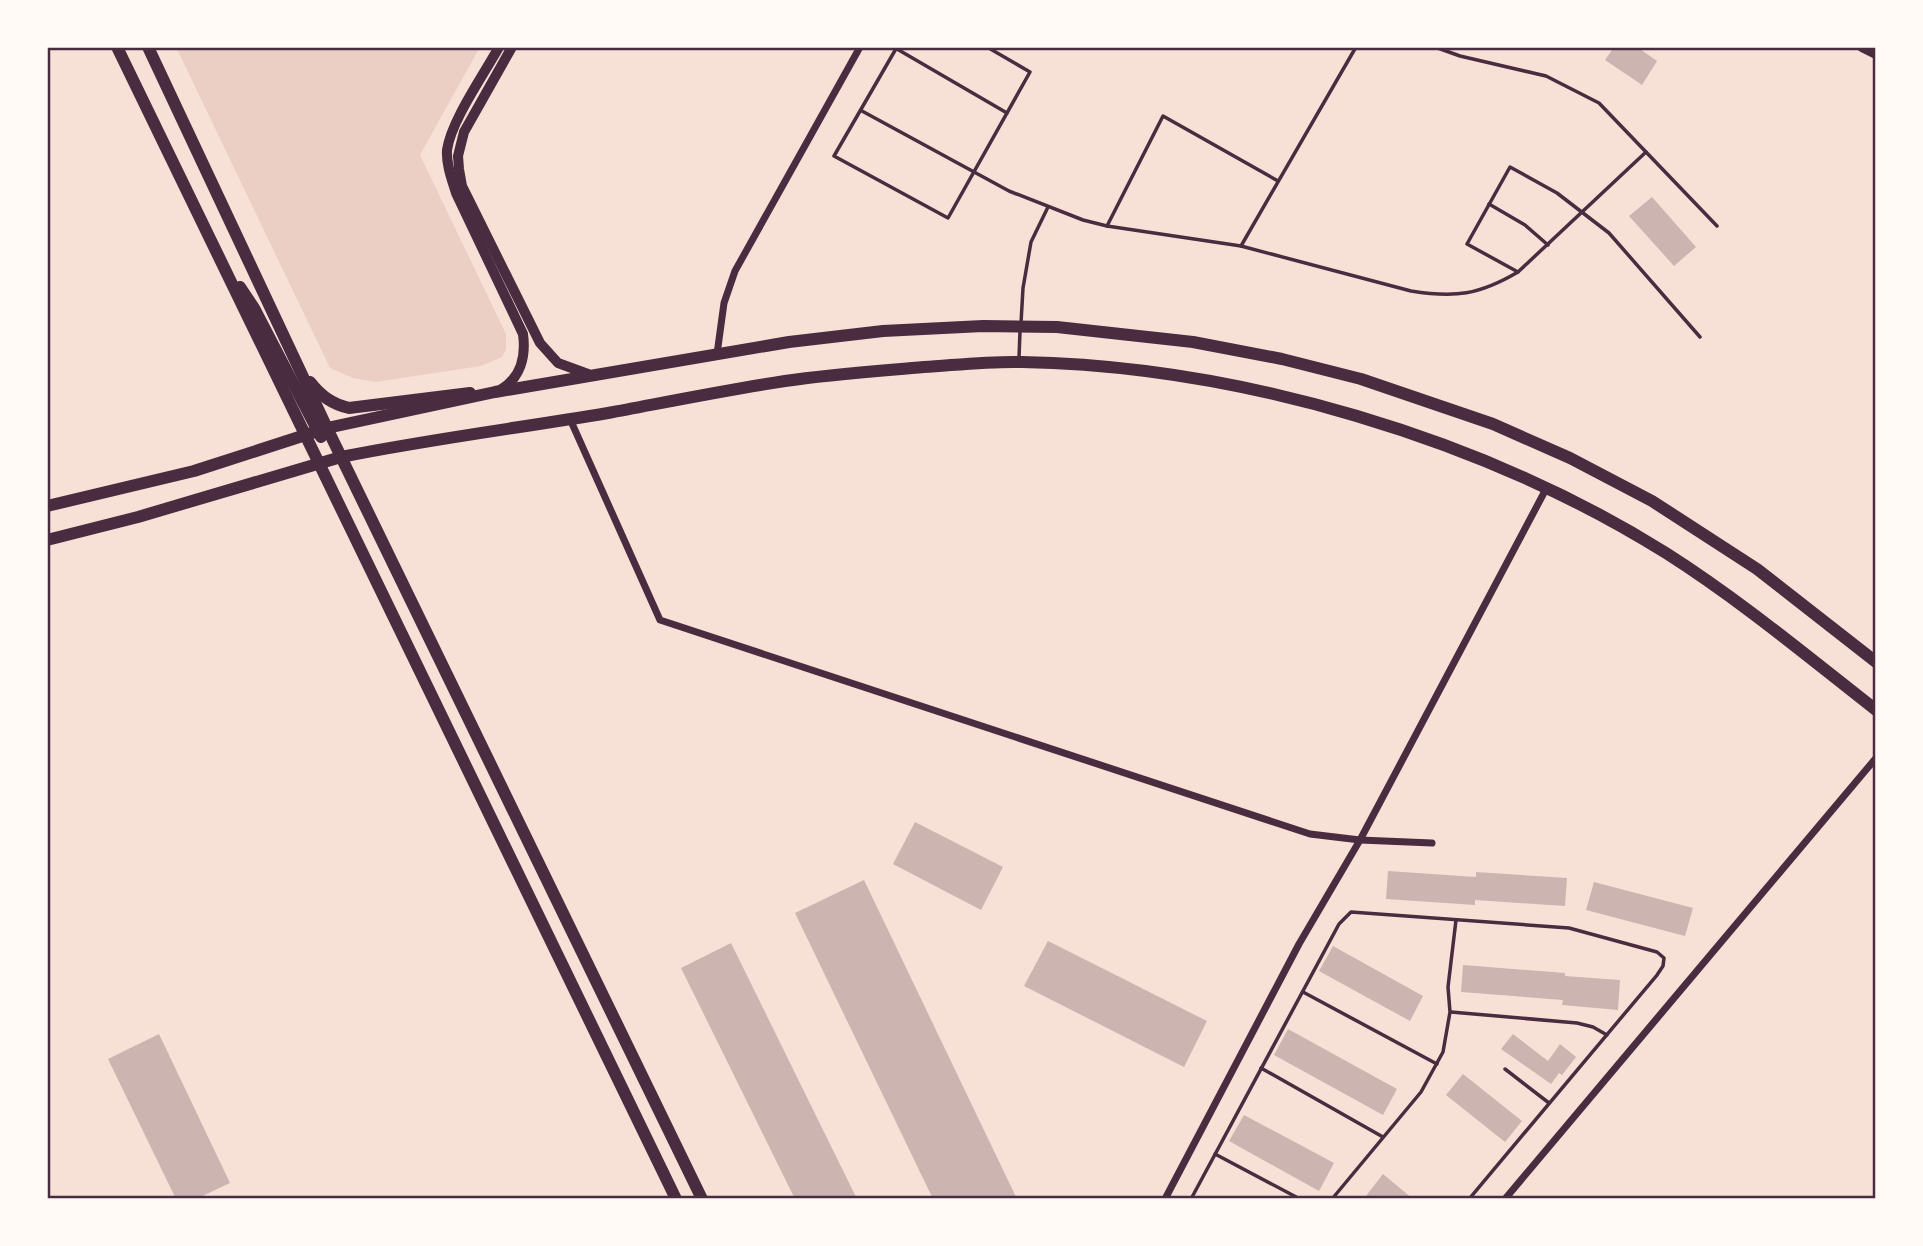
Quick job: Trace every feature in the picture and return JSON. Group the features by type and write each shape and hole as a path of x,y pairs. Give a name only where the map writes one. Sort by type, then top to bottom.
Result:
{"main road":[{"path":"117,47 223,266 254,308 316,431 339,452 702,1199"},
{"path":"148,47 301,373 316,431 320,463 676,1199"},
{"path":"47,506 194,471 316,431 495,392 717,354 883,331 1021,325 1057,327 1193,342 1282,359 1361,379 1493,424 1570,458 1652,501 1757,569 1876,662"},
{"path":"47,540 138,517 320,463 339,452 374,450 788,381 904,369 1018,362 1054,363 1169,376 1290,399 1337,411 1414,435 1546,489 1629,532 1691,570 1757,616 1876,710"},
{"path":"301,373 326,398 336,405 349,408 458,393 495,392"}],"street":[{"path":"495,392 505,387 519,370 525,348 523,334 456,193 447,150 455,126 499,47"},
{"path":"512,47 464,132 458,156 462,186 540,343 558,363 592,375"},
{"path":"717,354 724,303 735,271 860,47"},
{"path":"1862,47 1876,54"},
{"path":"570,419 660,620 1310,834 1360,840 1432,843"},
{"path":"1165,1199 1298,944 1360,840 1546,489"},
{"path":"1505,1199 1876,758"}],"lane":[{"path":"987,47 1030,72 1007,113 974,171 948,218 834,156 897,48 1007,113"},
{"path":"1241,246 1356,47"},
{"path":"1435,47 1460,56 1546,76 1599,103 1717,226"},
{"path":"862,111 1009,191 1107,226 1241,246 1438,295 1468,293 1493,287 1518,272 1646,152"},
{"path":"1107,226 1163,116 1278,181"},
{"path":"1518,272 1467,244 1510,167 1557,193 1609,233 1700,337"},
{"path":"1489,204 1525,225 1548,244"},
{"path":"1018,362 1023,288 1031,242 1048,207"},
{"path":"1191,1199 1339,924 1351,912 1569,928 1657,952 1664,958 1663,966 1469,1199"},
{"path":"1332,1199 1421,1092 1443,1052 1450,1012 1448,988 1456,920"},
{"path":"1303,992 1437,1064"},
{"path":"1450,1012 1577,1023 1607,1035"},
{"path":"1261,1068 1383,1137"},
{"path":"1505,1069 1549,1103"},
{"path":"1215,1154 1300,1199"}],"shaded area":[{"path":"176,47 480,47 420,155 506,334 506,350 502,357 481,366 376,382 353,378 330,368"}],"building":[{"path":"1614,47 1637,47 1657,61 1642,85 1605,60"},
{"path":"1652,197 1696,247 1674,266 1629,216"},
{"path":"915,822 1003,867 981,910 893,864"},
{"path":"1388,871 1476,877 1476,872 1567,878 1565,906 1475,900 1475,905 1386,899"},
{"path":"864,880 1017,1199 933,1199 795,913"},
{"path":"1594,882 1693,908 1685,936 1586,910"},
{"path":"1048,941 1207,1021 1184,1067 1024,986"},
{"path":"731,943 857,1199 795,1199 681,968"},
{"path":"1333,946 1423,996 1410,1021 1319,971"},
{"path":"1463,965 1620,980 1618,1010 1562,1005 1563,1000 1461,992"},
{"path":"1288,1029 1397,1089 1383,1115 1274,1055"},
{"path":"159,1034 230,1183 196,1199 176,1199 108,1059"},
{"path":"1513,1034 1548,1061 1560,1044 1576,1057 1551,1084 1501,1049"},
{"path":"1463,1074 1522,1121 1505,1142 1446,1095"},
{"path":"1244,1115 1334,1163 1319,1191 1229,1141"},
{"path":"1383,1174 1413,1199 1369,1199 1366,1196"}]}
